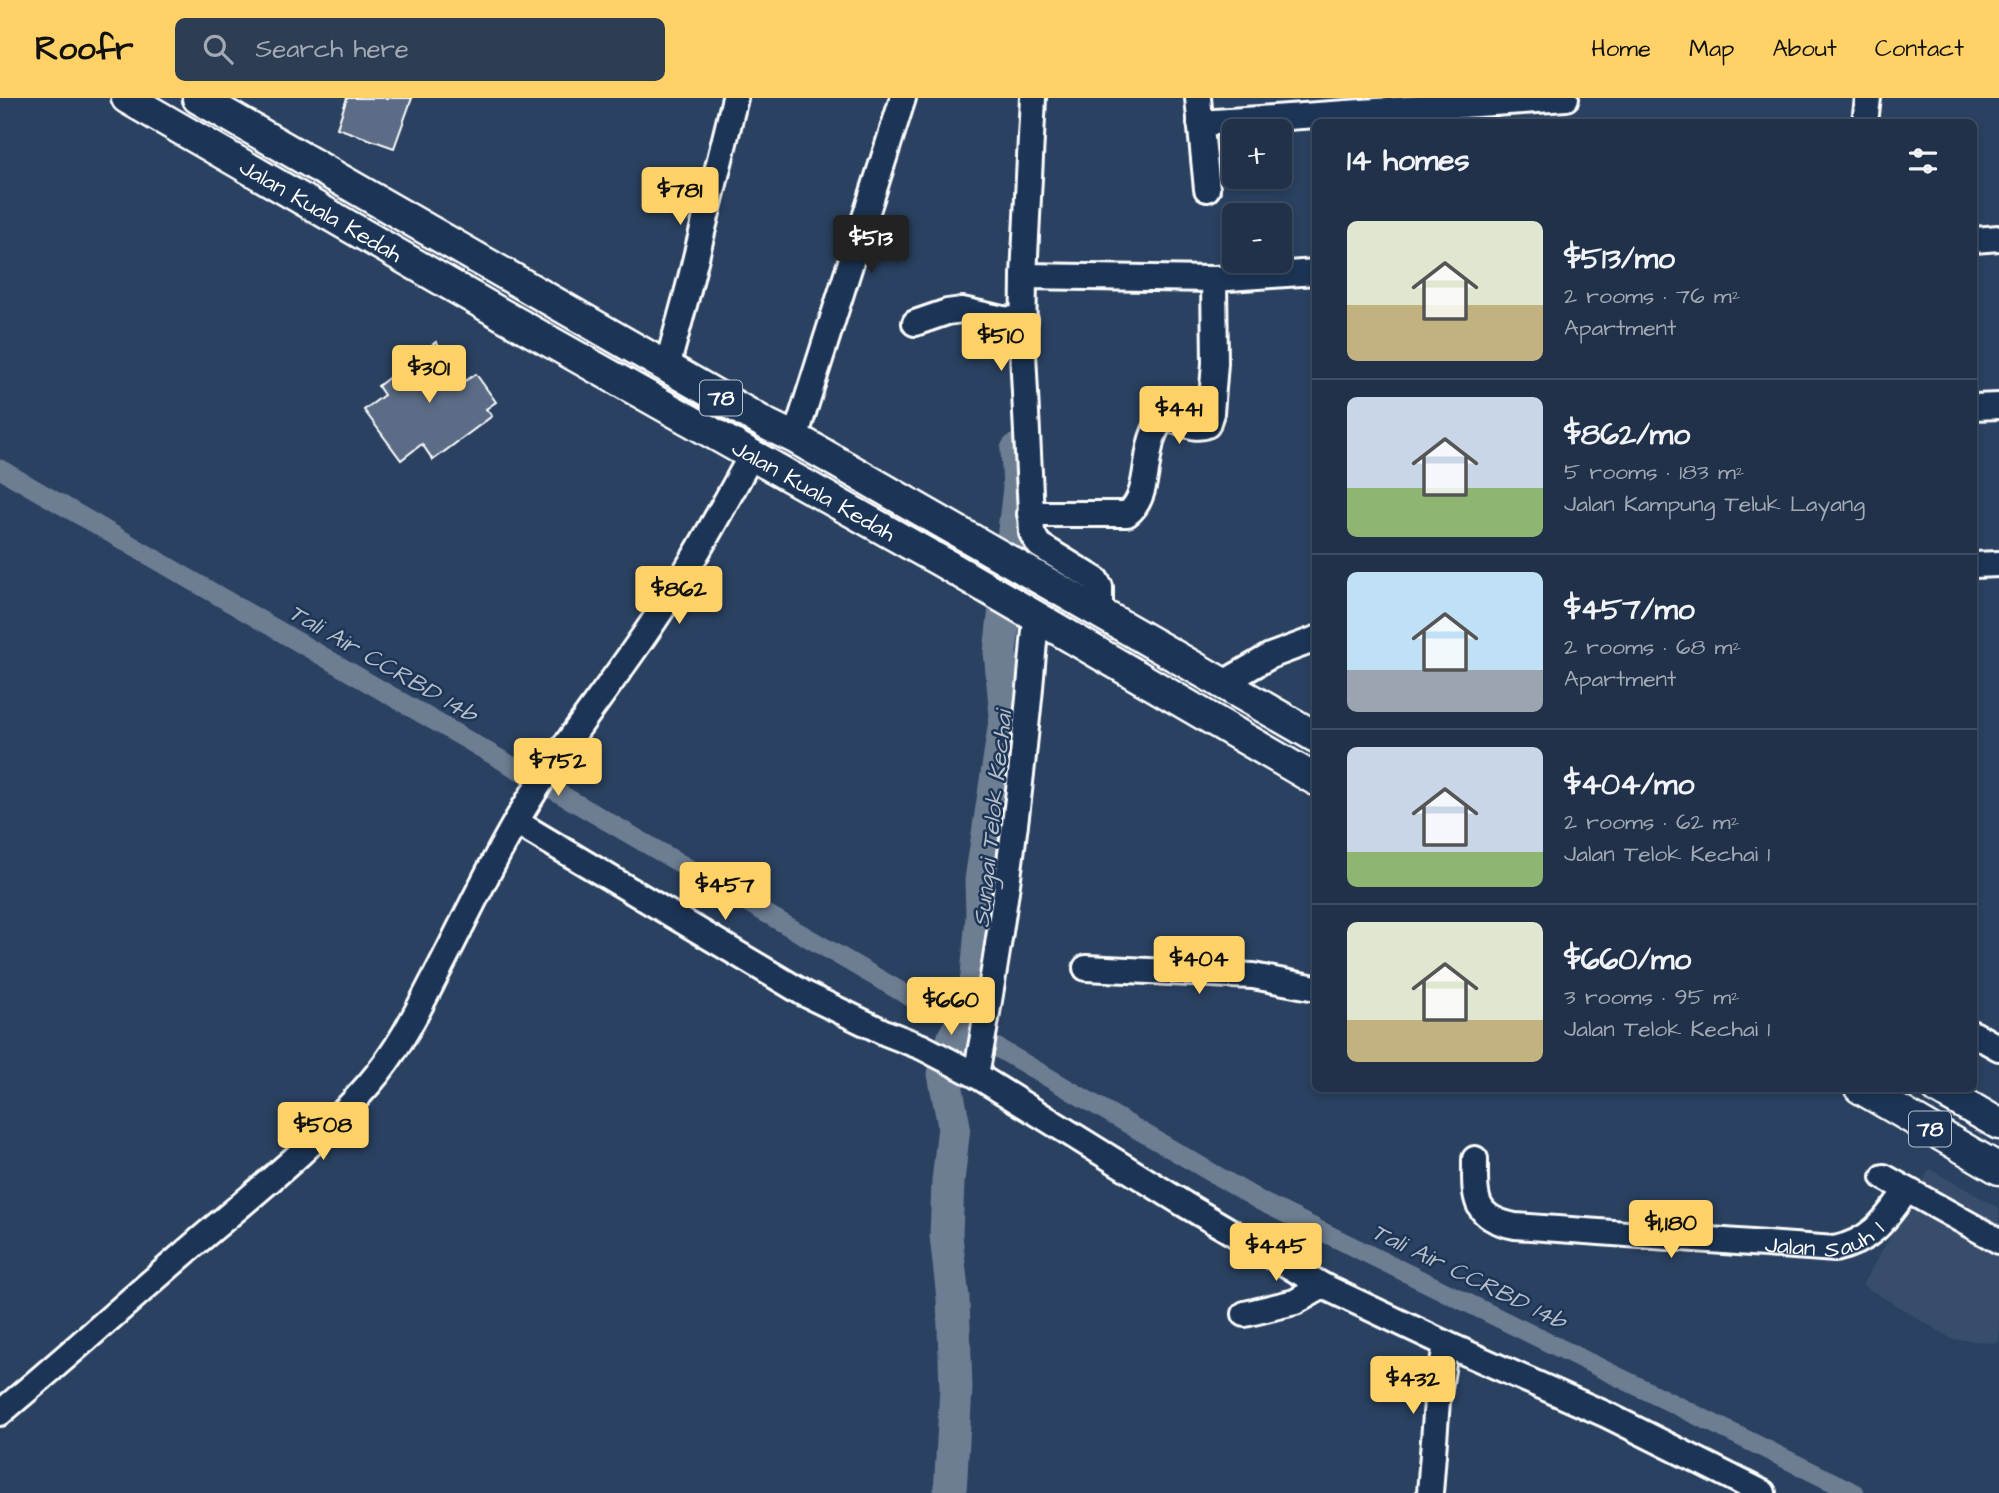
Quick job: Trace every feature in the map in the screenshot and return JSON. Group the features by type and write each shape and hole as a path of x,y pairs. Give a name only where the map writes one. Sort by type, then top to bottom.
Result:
{"main road":[{"name":"Jalan Kuala Kedah","path":"127,98 751,456 943,562 1312,778"},
{"name":"Jalan Kuala Kedah","path":"198,98 768,425 960,531 1312,735"},
{"path":"478,300 485,275 485,262"},
{"name":"78","path":"1867,1092 1999,1169"},
{"name":"78","path":"1944,1092 1999,1124"}],"street":[{"path":"667,367 735,98"},
{"path":"795,438 903,98"},
{"path":"1033,98 1024,276 1015,319 1023,379 1031,533 1036,542 1096,580 1100,587 1100,614"},
{"path":"1198,98 1207,189"},
{"path":"1200,123 1566,98"},
{"path":"1865,119 1868,98"},
{"path":"1977,240 1999,238"},
{"path":"1024,276 1214,279 1312,272"},
{"path":"1030,514 1126,514 1138,505 1153,440 1161,420 1172,419 1199,428 1208,425 1215,363 1214,279"},
{"path":"915,323 961,310 1015,319"},
{"path":"1977,407 1999,406"},
{"path":"0,1413 263,1188 369,1084 403,1037 519,816 554,761 654,622 697,554 751,456"},
{"path":"1977,565 1999,564"},
{"path":"967,1071 989,1003 1023,758 1035,617"},
{"path":"1222,684 1270,656 1312,640"},
{"path":"519,816 805,993 886,1033 922,1047 967,1071 1323,1286 1607,1415 1763,1493"},
{"path":"1087,968 1253,976 1312,987"},
{"path":"1977,1036 1999,1048"},
{"name":"Jalan Sauh 1","path":"1475,1160 1477,1202 1482,1212 1499,1223 1835,1249 1854,1244 1870,1235 1908,1190"},
{"path":"1884,1177 1999,1241"},
{"path":"1245,1314 1294,1302 1323,1286"},
{"path":"1430,1493 1437,1401 1446,1344"}],"shaded area":[{"path":"1930,1169 1999,1208 1999,1343 1952,1339 1862,1285"}],"building":[{"path":"347,98 412,98 394,148 337,128"},
{"path":"436,342 465,381 476,374 496,402 486,409 492,416 433,460 422,444 401,460 364,410 384,395 378,386"}],"waterway":[{"name":"Sungai Telok Kechai","path":"950,1493 956,1388 953,1298 946,1236 954,1126 944,1074 954,1037 971,1005 977,976 982,916 981,880 1006,715 1000,652 1019,488 1017,450"},
{"name":"Tali Air CCRBD 14b","path":"0,469 924,1005"},
{"name":"Tali Air CCRBD 14b","path":"996,1047 1262,1202 1855,1493"}]}
